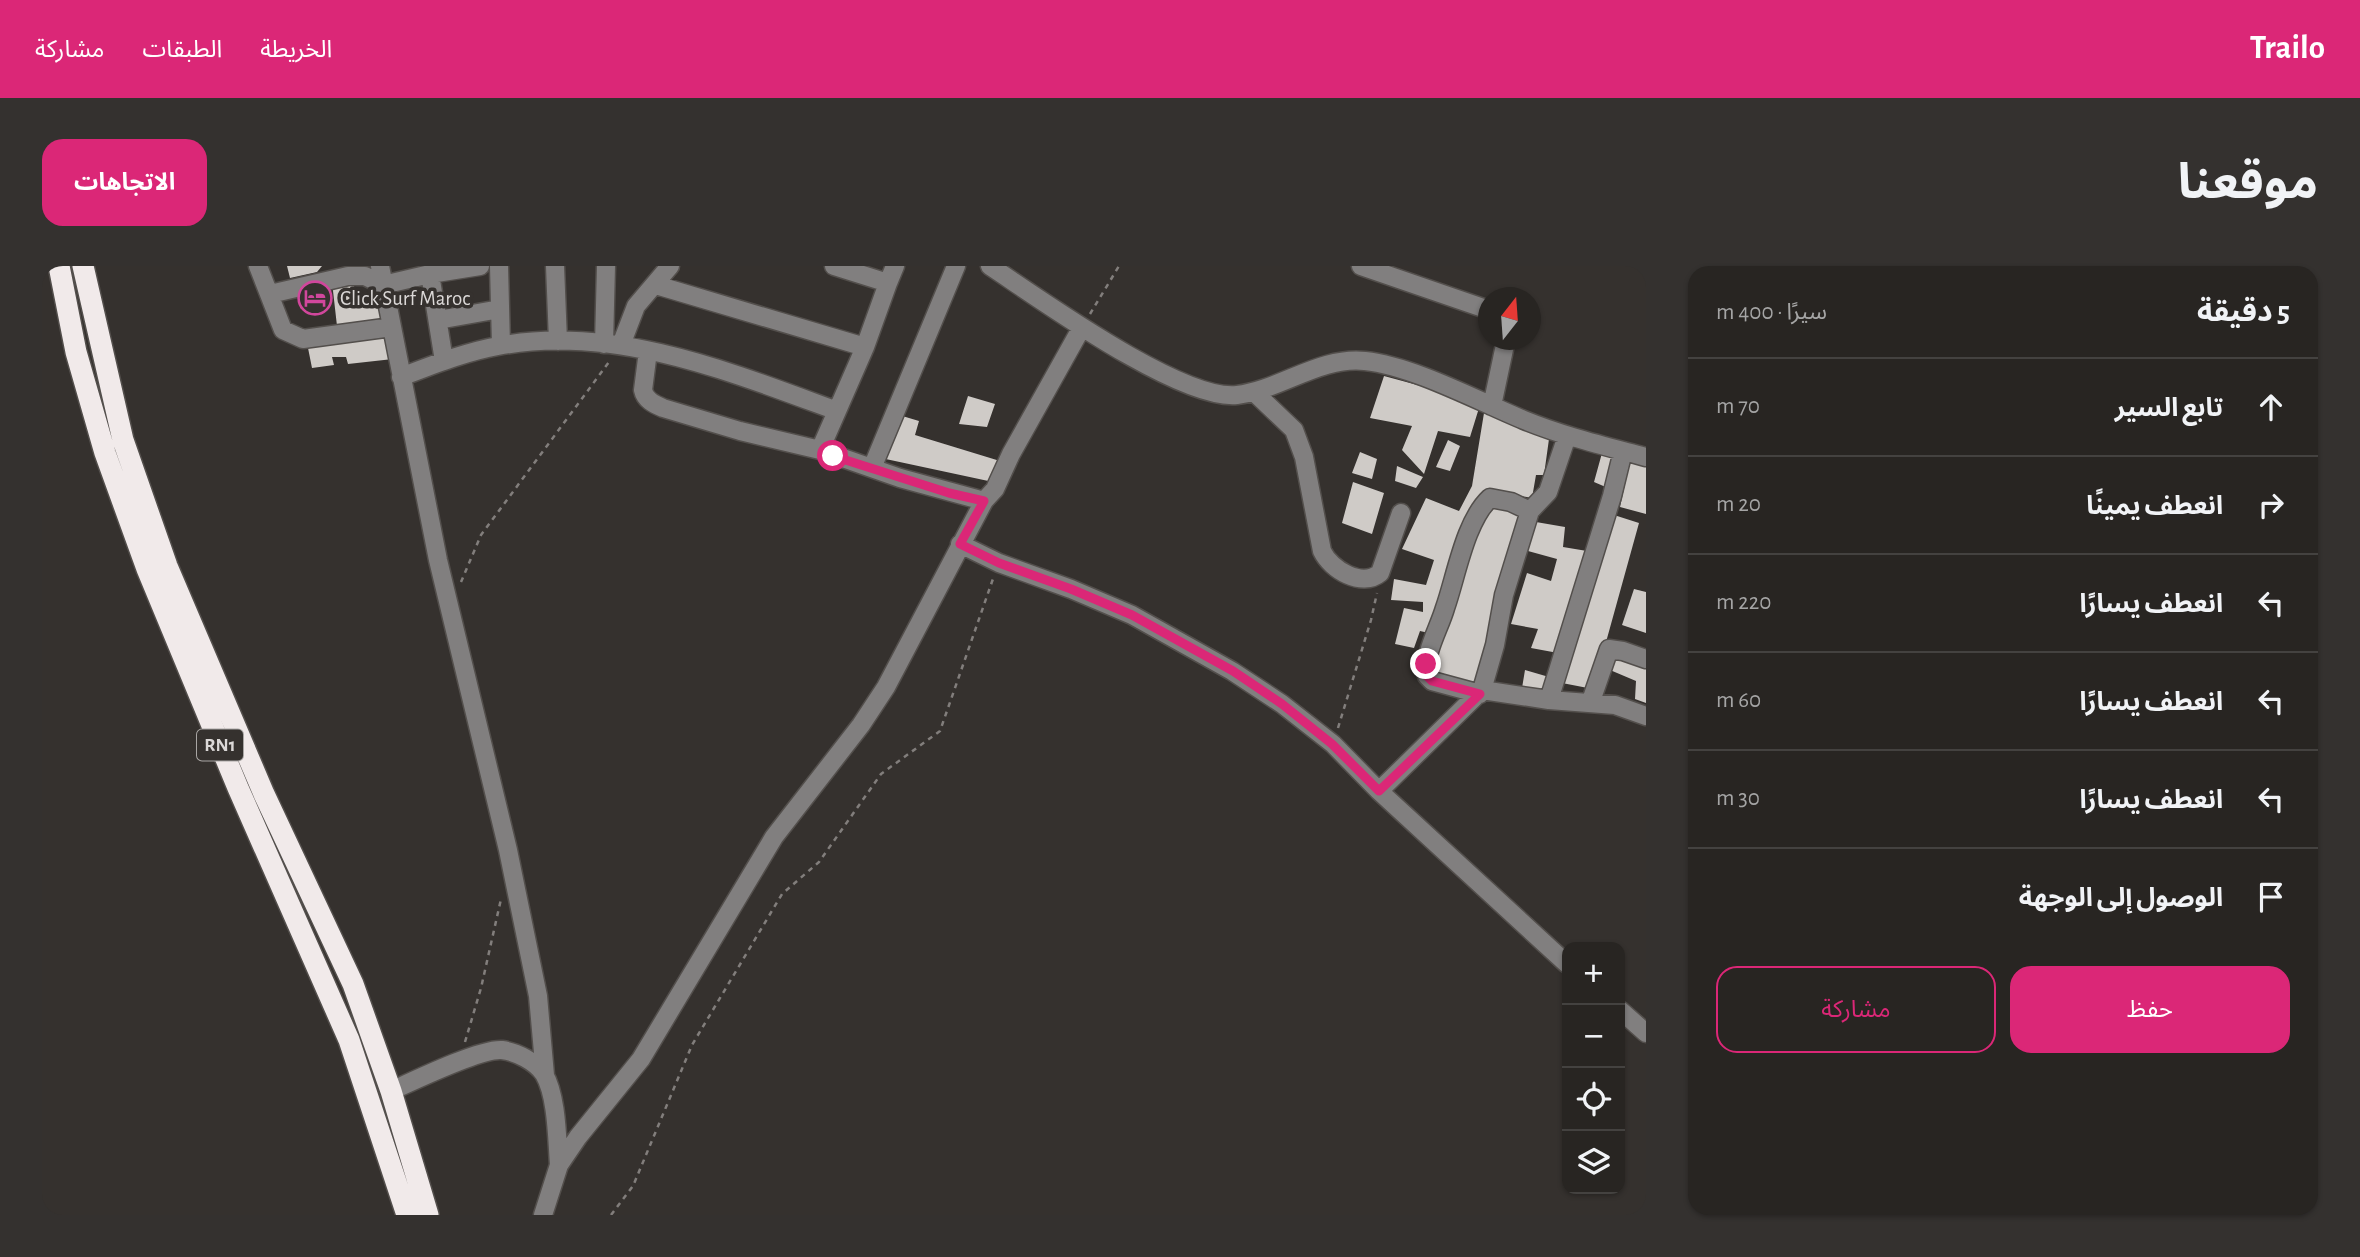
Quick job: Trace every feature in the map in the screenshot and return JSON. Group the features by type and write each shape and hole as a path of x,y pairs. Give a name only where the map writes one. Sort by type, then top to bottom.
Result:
{"highway":[{"name":"RN1","path":"60,266 76,352 101,440 147,569 238,788 349,1040 407,1215"},
{"name":"RN1","path":"83,266 123,440 167,566 264,794 353,984 391,1091 428,1215"}],"street":[{"path":"258,266 283,330 303,339 392,327"},
{"path":"380,266 450,607 501,812 538,996 545,1076 553,1102 559,1165"},
{"path":"270,294 348,276 365,276 383,285 480,266"},
{"path":"499,266 501,345"},
{"path":"555,266 558,341"},
{"path":"606,266 613,345"},
{"path":"613,345 643,296 656,285 670,266"},
{"path":"820,450 865,347 892,274 834,266"},
{"path":"872,468 956,266"},
{"path":"990,266 1082,327 1189,385 1211,393 1226,395 1254,392 1319,368 1365,361 1435,382 1567,436 1646,457"},
{"path":"1361,266 1478,306"},
{"path":"430,274 444,361"},
{"path":"656,285 865,347"},
{"path":"438,320 500,309"},
{"path":"544,1215 559,1165 654,1039 741,888 774,837 861,725 925,615 984,501 995,489 1011,454 1082,327"},
{"path":"401,377 444,361 501,345 558,341 613,345 691,360 837,411"},
{"path":"1492,406 1504,350"},
{"path":"648,351 644,395 663,408 740,431 820,450 949,493 984,501"},
{"path":"1254,392 1294,430 1304,457 1322,551 1326,559 1342,571 1366,580 1380,573 1401,513"},
{"path":"1379,791 1481,692 1495,645 1504,595 1530,511 1548,492 1567,436"},
{"path":"1549,700 1612,496 1623,451"},
{"path":"1530,511 1497,498 1490,498 1482,507 1457,564 1446,607 1426,664 1427,676 1432,681 1481,692 1549,700 1591,701 1615,705 1646,716"},
{"path":"960,544 999,563 1071,589 1143,621 1241,677 1282,704 1332,744 1379,791 1562,959"},
{"path":"1591,701 1609,649 1646,659"},
{"path":"1625,1014 1646,1032"},
{"path":"391,1091 459,1062 502,1050 534,1063 545,1076"}],"path":[{"path":"1082,327 1119,266"},
{"path":"450,607 481,535 613,345"},
{"path":"611,1215 632,1186 692,1045 782,894 818,862 881,774 940,731 999,563"},
{"path":"1332,744 1371,620 1380,573"},
{"path":"459,1062 484,976 502,889"}],"building":[{"path":"287,266 322,266 317,272 290,278"},
{"path":"352,277 358,303 377,299 383,324 337,326 332,282"},
{"path":"325,286 328,310 319,310 315,304 301,309 296,291"},
{"path":"389,336 393,359 348,364 346,357 332,357 334,365 312,368 308,348 324,346 324,338 335,337 339,344"},
{"path":"1384,376 1473,400 1479,408 1470,437 1438,431 1424,474 1402,450 1412,426 1370,418"},
{"path":"968,396 995,404 987,427 959,424"},
{"path":"1484,413 1542,432 1549,439 1544,475 1536,475 1532,498 1489,490 1433,634 1420,631 1414,648 1395,644 1404,608 1423,612 1423,602 1391,600 1394,579 1426,585 1434,560 1402,549 1426,498 1459,511 1472,486"},
{"path":"899,415 919,421 915,435 1000,461 993,482 881,458"},
{"path":"1448,440 1460,446 1450,471 1436,467"},
{"path":"1360,452 1377,459 1372,479 1352,473"},
{"path":"1602,453 1614,457 1608,488 1594,482"},
{"path":"1631,457 1646,460 1646,514 1620,507"},
{"path":"1397,466 1423,477 1416,488 1395,481"},
{"path":"1353,482 1384,493 1372,534 1342,523"},
{"path":"1489,503 1523,513 1478,686 1432,670 1473,541"},
{"path":"1614,515 1639,523 1593,689 1562,683"},
{"path":"1536,522 1565,527 1563,547 1587,551 1558,653 1531,648 1538,629 1511,624 1527,573 1551,581 1557,559 1528,551"},
{"path":"1634,589 1646,592 1646,633 1622,625"},
{"path":"1615,655 1646,664 1646,703 1635,699 1636,681 1610,670"},
{"path":"1525,670 1549,677 1544,694 1522,688"}],"place":[{"name":"Click Surf Maroc","path":"315,298"}],"route":[{"path":"833,456 949,493 984,501 960,544 999,563 1132,615 1233,671 1282,704 1332,744 1379,791 1480,694 1432,681 1427,676 1426,664"}]}
